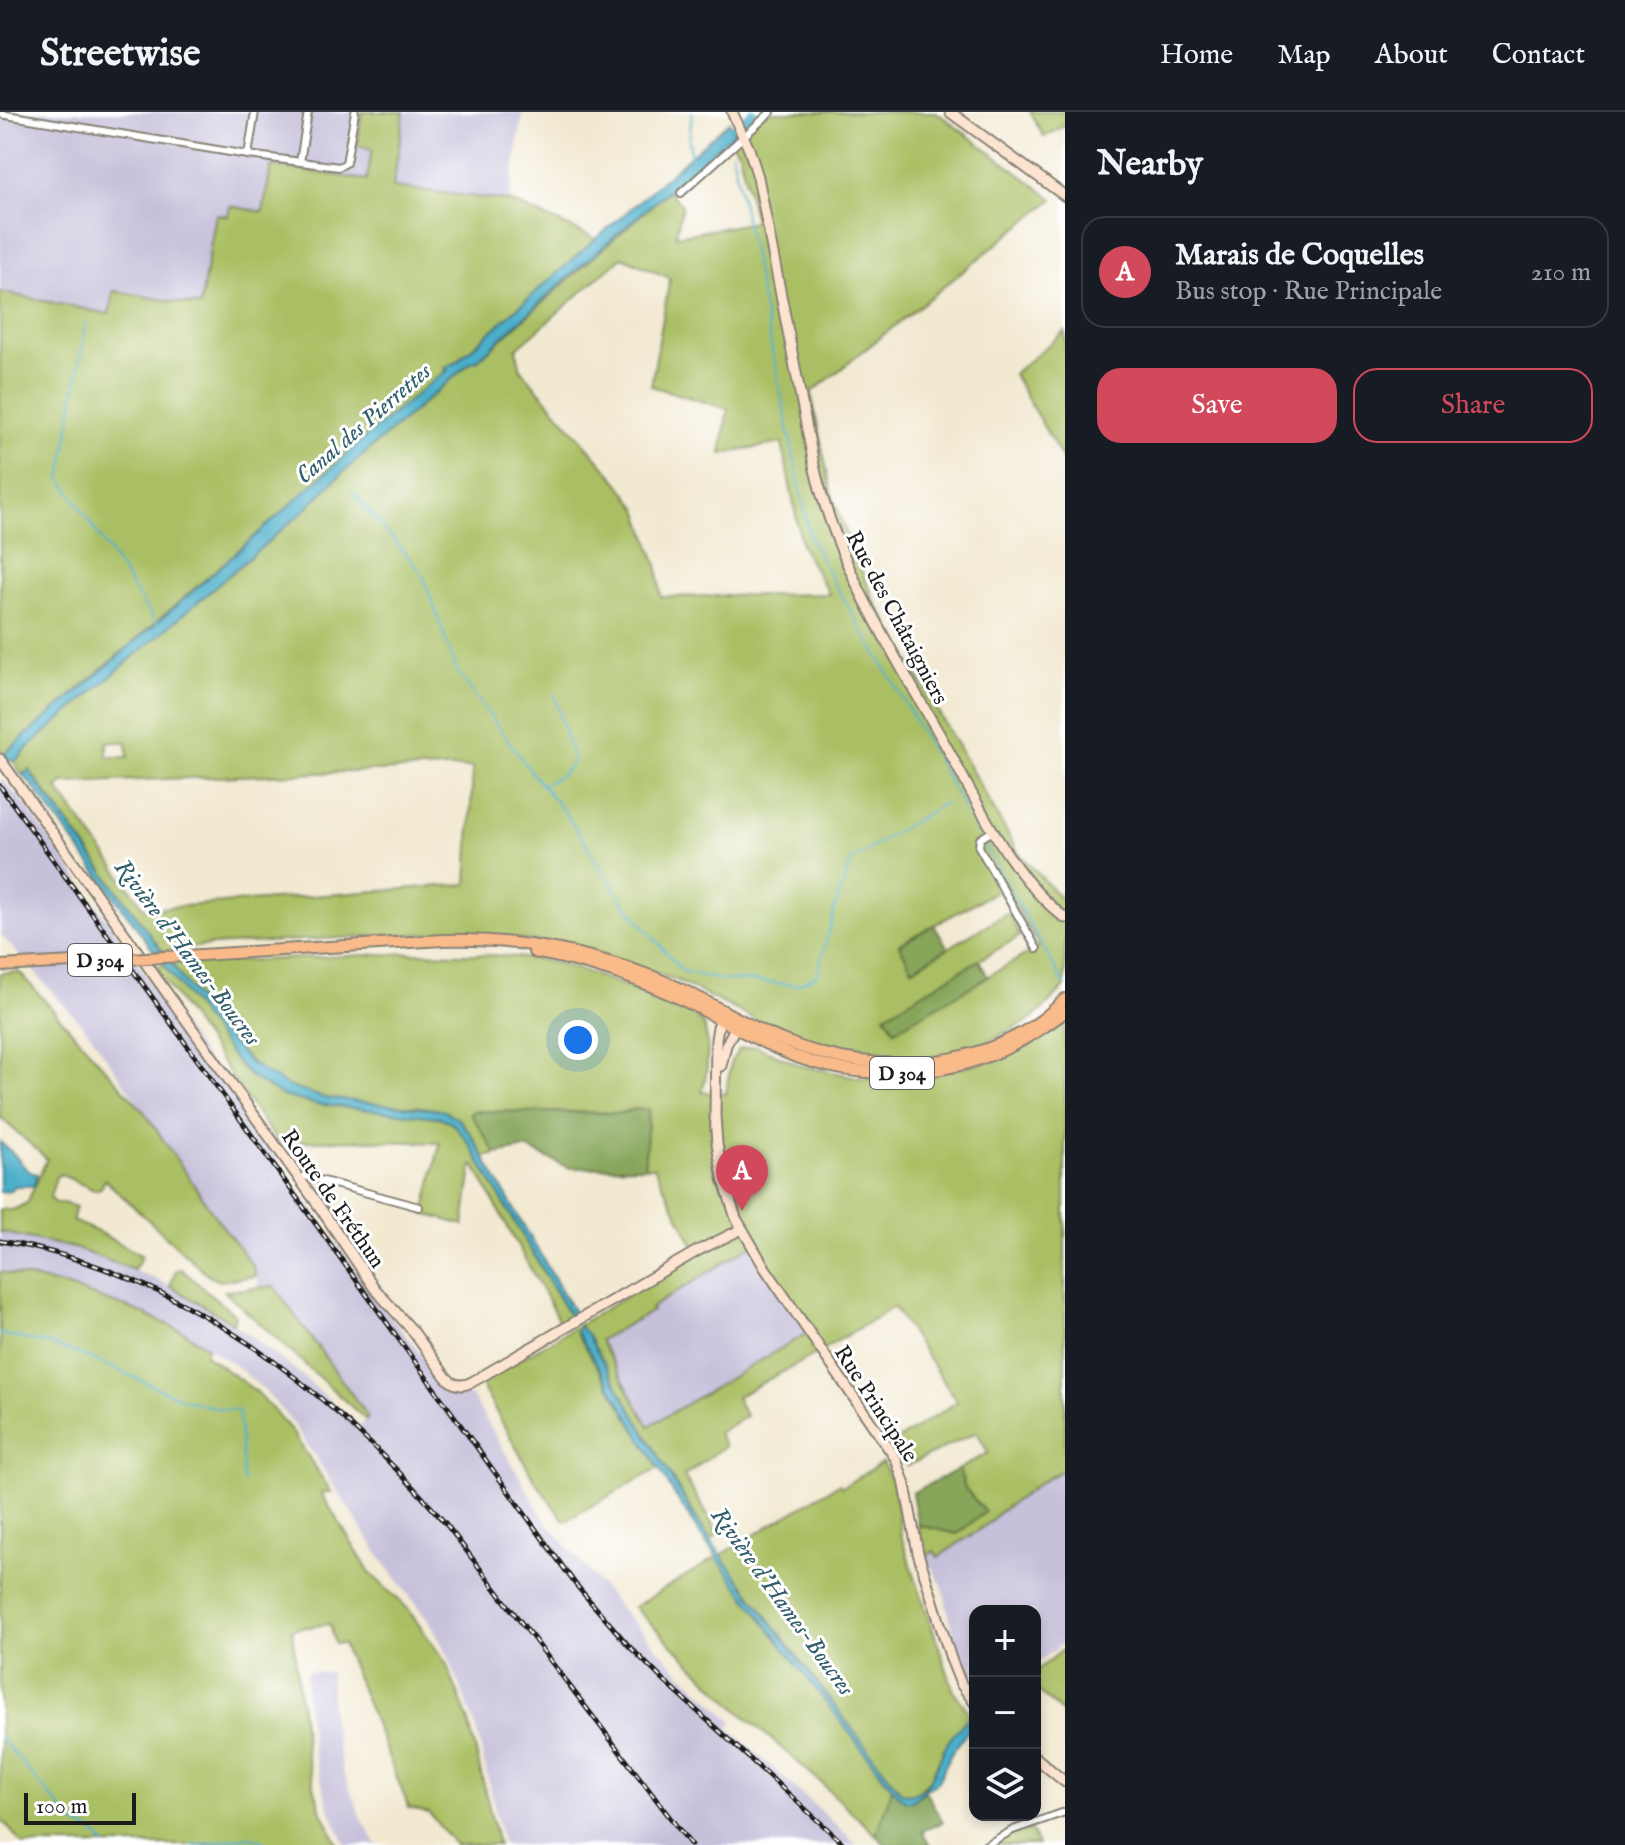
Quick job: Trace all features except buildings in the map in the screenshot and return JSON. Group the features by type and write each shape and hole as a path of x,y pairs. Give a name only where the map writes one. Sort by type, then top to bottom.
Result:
{"main road":[{"name":"D 304","path":"0,966 443,940 523,944 608,961 698,996 737,1023 823,1054 865,1062 910,1063 947,1059 991,1047 1043,1018 1065,999"},
{"name":"D 304","path":"737,1023 762,1042 811,1062 855,1070 903,1073 953,1066 991,1055 1028,1037 1065,1012"}],"street":[{"path":"248,155 255,112"},
{"path":"300,162 308,112"},
{"path":"0,114 339,167 346,163 355,112"},
{"name":"Rue des Châtaigniers","path":"732,112 758,177 814,465 834,534 862,597 987,835 1065,920"},
{"path":"681,193 742,134 771,112"},
{"path":"950,112 1065,195"},
{"name":"Route de Fréthun","path":"3,763 379,1294 412,1330 447,1379 458,1385 474,1381 699,1250 742,1229"},
{"path":"987,835 980,850 1037,949"},
{"path":"716,1097 716,1039 723,1016"},
{"path":"716,1097 722,1059 737,1023"},
{"name":"Rue Principale","path":"716,1097 716,1136 730,1202 765,1268 896,1459 905,1485 918,1553 951,1659 969,1695"},
{"path":"300,1179 305,1176 419,1207"},
{"path":"1041,1762 1065,1782"},
{"path":"986,1845 1013,1830 1065,1812"}],"shaded area":[{"path":"0,112 362,112 357,146 372,149 367,180 271,166 263,213 230,207 200,306 114,291 110,314 0,292"},
{"path":"404,112 523,112 509,201 392,187"},
{"path":"0,778 22,800 364,1282 450,1392 472,1396 545,1520 676,1668 733,1722 729,1728 858,1845 503,1845 476,1728 448,1655 430,1623 381,1558 293,1423 265,1391 240,1369 184,1332 135,1310 59,1284 0,1272 0,1232 74,1248 156,1279 225,1317 298,1372 359,1426 366,1420 274,1287 259,1286 253,1266 217,1219 91,1035 0,934"},
{"path":"757,1241 777,1278 814,1329 649,1427 600,1340 652,1311 650,1308"},
{"path":"1065,1469 1065,1641 1041,1661 1041,1605 969,1605 969,1677 955,1641 942,1585 925,1557 935,1551 939,1557 1044,1480"},
{"path":"306,1671 330,1672 332,1721 343,1772 363,1821 377,1845 346,1845 329,1809 312,1748"}],"green space":[{"path":"362,112 404,112 393,187 509,201 597,239 4,754 0,749 0,292 109,314 114,291 200,306 216,214 228,216 230,206 263,212 271,166 367,180 372,149 357,146"},
{"path":"759,112 936,112 1053,199 811,393 831,491 874,599 1018,852 1065,903 1065,987 1025,1023 979,1046 941,1056 880,1058 803,1043 676,980 602,955 557,944 470,933 412,934 212,945 162,951 30,771 22,775 12,760 20,758 27,748 305,510 341,474 471,362 478,360 668,191 682,205 676,236 755,222 739,152 728,138","holes":["622,257 670,278 651,386 728,409 721,454 782,443 802,547 829,594 661,597 658,569 638,509 521,370 516,349","107,742 127,742 128,757 107,757","473,767 467,884 145,909 57,788 63,783","1004,887 1039,947 894,1030 886,1015 1020,936 1009,912 913,969 899,944"]},
{"path":"1030,112 1065,112 1065,126 1044,137"},
{"path":"1065,331 1065,463 1013,374"},
{"path":"934,925 948,948 912,969 899,945"},
{"path":"410,953 495,955 557,964 663,1000 694,1016 704,1027 706,1035 707,1066 702,1092 726,1094 731,1061 740,1049 756,1046 802,1066 862,1078 910,1078 982,1063 1012,1050 1065,1019 1065,1469 1044,1480 989,1523 938,1557 934,1551 925,1557 918,1525 957,1534 965,1488 959,1469 988,1453 977,1432 907,1466 894,1442 957,1402 894,1307 736,1397 746,1416 718,1433 725,1446 684,1476 719,1534 710,1540 588,1336 579,1327 576,1332 659,1468 565,1521 535,1481 480,1383 698,1254 654,1167 644,1167 649,1109 621,1113 474,1111 471,1114 496,1154 484,1157 464,1125 445,1112 325,1098 300,1092 269,1076 223,1033 172,964","holes":["757,1242 777,1278 814,1329 649,1426 600,1340 652,1311 651,1308"]},
{"path":"979,960 988,977 895,1030 885,1015"},
{"path":"164,965 242,1069 283,1096 314,1104 438,1117 453,1124 470,1145 570,1317 561,1325 474,1165 464,1225 424,1214 440,1143 356,1140 277,1142 155,967"},
{"path":"19,972 145,1113 253,1266 256,1276 220,1281 210,1277 105,1180 101,1188 94,1190 60,1174 56,1177 50,1197 55,1203 76,1207 72,1221 142,1256 134,1270 74,1248 0,1232 0,1209 13,1210 27,1203 47,1159 0,1117 0,973"},
{"path":"649,1109 644,1167 569,1168 526,1148 496,1154 470,1113 621,1113"},
{"path":"181,1269 235,1315 233,1323 170,1286 176,1270"},
{"path":"0,1272 59,1284 135,1310 184,1332 207,1347 205,1355 257,1392 291,1430 331,1492 321,1493 370,1573 407,1608 446,1663 468,1719 498,1845 455,1845 429,1813 409,1808 343,1644 335,1644 330,1624 292,1629 307,1760 320,1808 338,1845 23,1845 0,1818"},
{"path":"274,1286 368,1417 366,1420 224,1291"},
{"path":"883,1462 894,1486 901,1536 954,1691 969,1711 969,1717 944,1749 930,1780 909,1795 902,1793 878,1763 721,1555 839,1484 842,1487"},
{"path":"959,1469 965,1488 985,1512 957,1534 918,1525 912,1493"},
{"path":"717,1557 892,1788 876,1835 740,1712 634,1607"},
{"path":"1065,1648 1065,1715 1041,1693 1041,1667"},
{"path":"892,1788 898,1795 912,1801 925,1791 943,1822 922,1831 930,1845 886,1845 876,1835"},
{"path":"1030,1829 1038,1845 993,1845 1012,1834"}],"water":[{"path":"729,122 734,133 18,759 10,761 4,754"},
{"path":"29,770 162,951 154,951 22,775"},
{"path":"162,962 170,962 224,1035 249,1062 290,1087 325,1098 445,1111 459,1120 470,1133 575,1314 570,1317 470,1145 453,1124 438,1117 314,1104 283,1096 251,1077 234,1059"},
{"path":"0,1142 27,1170 37,1174 34,1186 15,1186 10,1191 0,1192"},
{"path":"580,1326 588,1336 716,1548 902,1793 919,1791 925,1786 945,1747 969,1717 969,1729 934,1785 912,1801 905,1801 898,1795 802,1672 692,1522 576,1331"}],"waterway":[{"path":"691,158 692,112"},
{"name":"Canal des Pierrettes","path":"735,127 753,112"},
{"path":"732,152 810,537 979,835"},
{"path":"86,322 61,478 156,623"},
{"path":"352,492 422,573 457,671 567,815 623,902 682,971 721,980 796,985 817,975 836,904 852,860 945,803"},
{"path":"542,785 564,773 573,761 554,694"},
{"path":"982,840 1065,985"},
{"path":"0,1334 49,1344 90,1358 183,1399 239,1411 243,1482"},
{"path":"0,1737 73,1823 95,1833 105,1845"},
{"path":"191,1845 248,1837 269,1845"}],"railway":[{"path":"0,786 576,1585 664,1681 845,1845"},
{"path":"0,1241 67,1256 130,1279 190,1308 247,1343 301,1382 352,1426 446,1524 691,1845"}],"place":[{"name":"Marais de Coquelles","path":"742,1211"}],"water label":[{"name":"Rivière d'Hames-Boucres","path":"188,952"},
{"name":"Rivière d'Hames-Boucres","path":"783,1601"}]}
